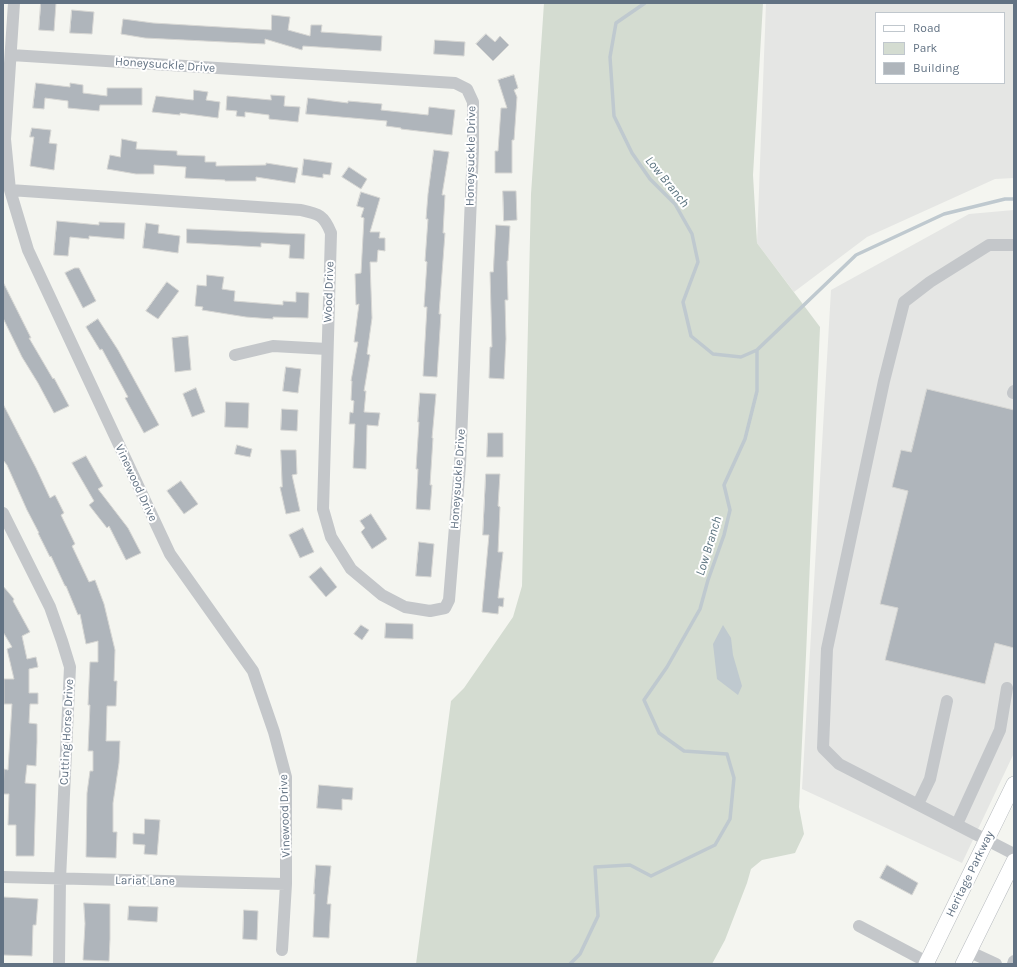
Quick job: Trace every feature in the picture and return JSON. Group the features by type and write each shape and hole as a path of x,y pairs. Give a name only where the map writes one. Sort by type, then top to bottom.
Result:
{"main road":[{"name":"Heritage Parkway","path":"926,963 1014,784"},
{"path":"966,958 1014,861"}],"street":[{"name":"Vinewood Drive","path":"14,3 5,139 10,190 28,250 170,554 253,671 274,732 286,777 286,884 282,950"},
{"name":"Honeysuckle Drive","path":"11,55 455,83 467,89 474,102 460,458 449,600 445,608"},
{"name":"Wood Drive","path":"10,190 293,210 318,214 327,222 331,233 323,509 331,537 351,569 382,595 405,607 430,611 445,608"},
{"path":"1014,245 989,245 930,282 904,302 884,381 826,649 824,748 839,764 1014,854"},
{"path":"235,355 273,346 327,349"},
{"name":"Cutting Horse Drive","path":"3,513 50,607 70,667 60,879 59,964"},
{"path":"957,824 1000,730 1007,688"},
{"path":"918,804 930,779 947,701"},
{"name":"Lariat Lane","path":"3,877 286,884"},
{"path":"859,926 926,963"},
{"path":"966,958 996,964"}],"shaded area":[{"path":"766,3 1014,3 1014,178 995,179 867,237 794,292 757,243"},
{"path":"1014,210 1014,753 962,863 802,789 831,290 969,214"},
{"path":"723,625 731,638 733,655 742,686 738,695 717,679 713,644"}],"green space":[{"path":"544,3 763,3 753,175 757,243 820,327 799,807 804,834 795,853 762,860 751,869 725,940 712,964 416,964 451,701 464,688 513,617 522,586 531,194"}],"building":[{"path":"41,3 56,3 54,31 39,30"},
{"path":"72,10 94,12 92,34 70,33"},
{"path":"272,15 290,17 288,30 310,36 311,25 322,25 321,32 382,36 381,51 303,46 302,50 265,39 265,44 145,38 121,34 123,19 153,23 271,30"},
{"path":"486,34 495,42 500,36 509,45 493,61 476,44"},
{"path":"435,40 465,42 464,56 434,54"},
{"path":"514,75 518,88 514,90 517,97 514,140 512,140 512,173 495,173 495,151 498,151 501,108 507,108 498,80"},
{"path":"36,83 70,87 70,83 83,85 83,93 107,96 107,88 142,88 142,105 100,105 99,111 68,108 68,101 45,98 44,109 33,108"},
{"path":"194,90 208,92 206,100 220,102 218,118 180,113 180,115 152,112 156,96 193,100"},
{"path":"271,95 285,96 284,106 300,107 298,122 269,119 269,115 245,112 245,117 236,116 237,111 226,110 227,96 271,100"},
{"path":"308,98 348,103 348,101 382,104 381,110 428,115 429,107 455,110 452,135 386,126 387,121 306,114"},
{"path":"32,128 51,130 49,143 57,144 54,170 30,166 34,137 30,137"},
{"path":"122,139 137,142 136,149 177,151 177,155 205,156 205,162 216,162 216,166 266,165 266,163 298,168 295,183 256,177 256,181 225,181 185,178 186,167 154,165 154,174 136,174 107,169 110,155 120,157"},
{"path":"434,150 449,152 442,195 445,195 443,233 445,233 439,314 441,314 437,377 423,376 427,307 424,307 428,219 426,219"},
{"path":"304,159 332,163 330,175 323,174 323,178 302,175"},
{"path":"349,167 367,179 361,189 342,177"},
{"path":"503,191 516,191 517,220 504,221"},
{"path":"361,192 380,198 370,232 380,232 379,238 385,238 385,251 378,250 377,262 370,262 372,318 367,354 370,355 364,391 366,391 364,412 380,413 378,426 367,425 366,469 353,468 355,424 349,424 350,412 353,413 354,401 351,400 351,381 358,342 354,342 359,304 356,305 355,274 361,273 364,218 361,217 364,208 357,206"},
{"path":"57,221 99,225 99,222 125,223 124,239 89,236 89,239 70,237 68,256 54,255"},
{"path":"146,223 159,225 158,233 180,236 178,253 143,248"},
{"path":"496,225 510,226 507,261 508,300 505,300 506,339 504,379 489,378 490,347 492,347 490,272 493,272"},
{"path":"187,229 305,234 304,259 289,258 290,245 261,243 261,247 187,243"},
{"path":"75,268 79,268 96,301 83,308 65,273"},
{"path":"207,275 224,277 222,289 235,291 234,301 283,305 283,301 296,302 296,292 309,293 308,318 273,317 273,319 246,317 202,310 203,307 195,306 197,285 206,286"},
{"path":"3,282 31,338 29,338 53,379 54,378 69,406 54,413 22,357 3,318"},
{"path":"167,282 179,291 158,319 146,311"},
{"path":"98,319 118,350 159,425 144,433 125,398 128,397 102,349 100,350 86,327"},
{"path":"188,336 191,370 175,372 172,338"},
{"path":"286,367 301,369 298,393 283,391"},
{"path":"196,388 205,412 192,417 183,394"},
{"path":"927,389 1014,410 1014,648 995,643 985,684 885,660 898,608 880,604 908,491 892,487 901,450 911,452"},
{"path":"420,393 436,394 432,438 430,485 432,485 430,510 416,509 418,469 416,469"},
{"path":"226,402 249,403 248,428 225,427"},
{"path":"3,404 50,498 55,495 64,513 61,515 75,544 72,546 89,582 95,580 104,604 115,650 114,681 117,681 116,706 107,706 106,741 120,741 119,763 113,803 113,832 117,832 116,858 86,857 87,793 90,771 93,771 93,751 88,751 90,662 98,662 98,641 86,644 80,614 78,615 66,586 38,533 7,465 3,460"},
{"path":"282,409 298,410 297,431 281,430"},
{"path":"488,433 503,433 503,457 487,457"},
{"path":"237,445 252,449 250,457 235,454"},
{"path":"281,450 296,450 297,474 292,475 300,511 286,514 280,487 282,487"},
{"path":"86,456 103,486 98,489 128,528 141,553 126,560 109,526 107,528 89,505 94,501 72,463"},
{"path":"486,474 500,474 498,552 503,552 498,598 504,598 503,607 499,606 498,614 482,612 489,535 483,535"},
{"path":"181,481 198,504 184,514 167,491"},
{"path":"371,514 387,539 372,549 361,532 365,528 360,521"},
{"path":"303,528 314,552 300,558 289,535"},
{"path":"419,542 434,544 431,577 416,576"},
{"path":"321,567 337,587 326,597 309,577"},
{"path":"3,586 14,599 13,601 30,632 22,636 27,659 36,657 38,667 29,669 29,693 38,693 38,704 30,704 29,723 37,724 36,766 27,765 25,783 36,784 34,856 16,856 16,825 8,825 9,794 3,794 4,769 8,770 12,704 4,704 4,679 14,679 7,649 12,647 3,632"},
{"path":"386,623 413,624 413,639 385,638"},
{"path":"361,625 369,630 362,640 354,634"},
{"path":"319,785 353,788 352,800 342,799 342,810 317,808"},
{"path":"145,819 160,820 157,855 144,854 145,845 133,844 133,833 144,834"},
{"path":"316,865 331,866 327,904 331,904 329,938 313,937"},
{"path":"887,865 918,883 912,895 880,878"},
{"path":"3,897 38,899 36,925 33,925 32,956 3,955"},
{"path":"84,903 110,904 109,961 83,960 85,924"},
{"path":"129,906 158,907 157,922 128,920"},
{"path":"244,910 258,911 257,940 243,939"}],"waterway":[{"name":"Low Branch","path":"570,964 580,954 598,916 595,867 630,865 651,876 715,845 730,819 734,778 727,754 684,751 659,733 644,700 667,667 700,609 708,580 724,535 730,510 724,485 745,439 757,391 757,350 741,357 713,354 691,336 683,302 698,262 692,234 675,204 650,179 632,153 614,116 610,57 616,23 645,3"},
{"path":"757,350 856,255 944,214 1005,199 1014,199"}]}
